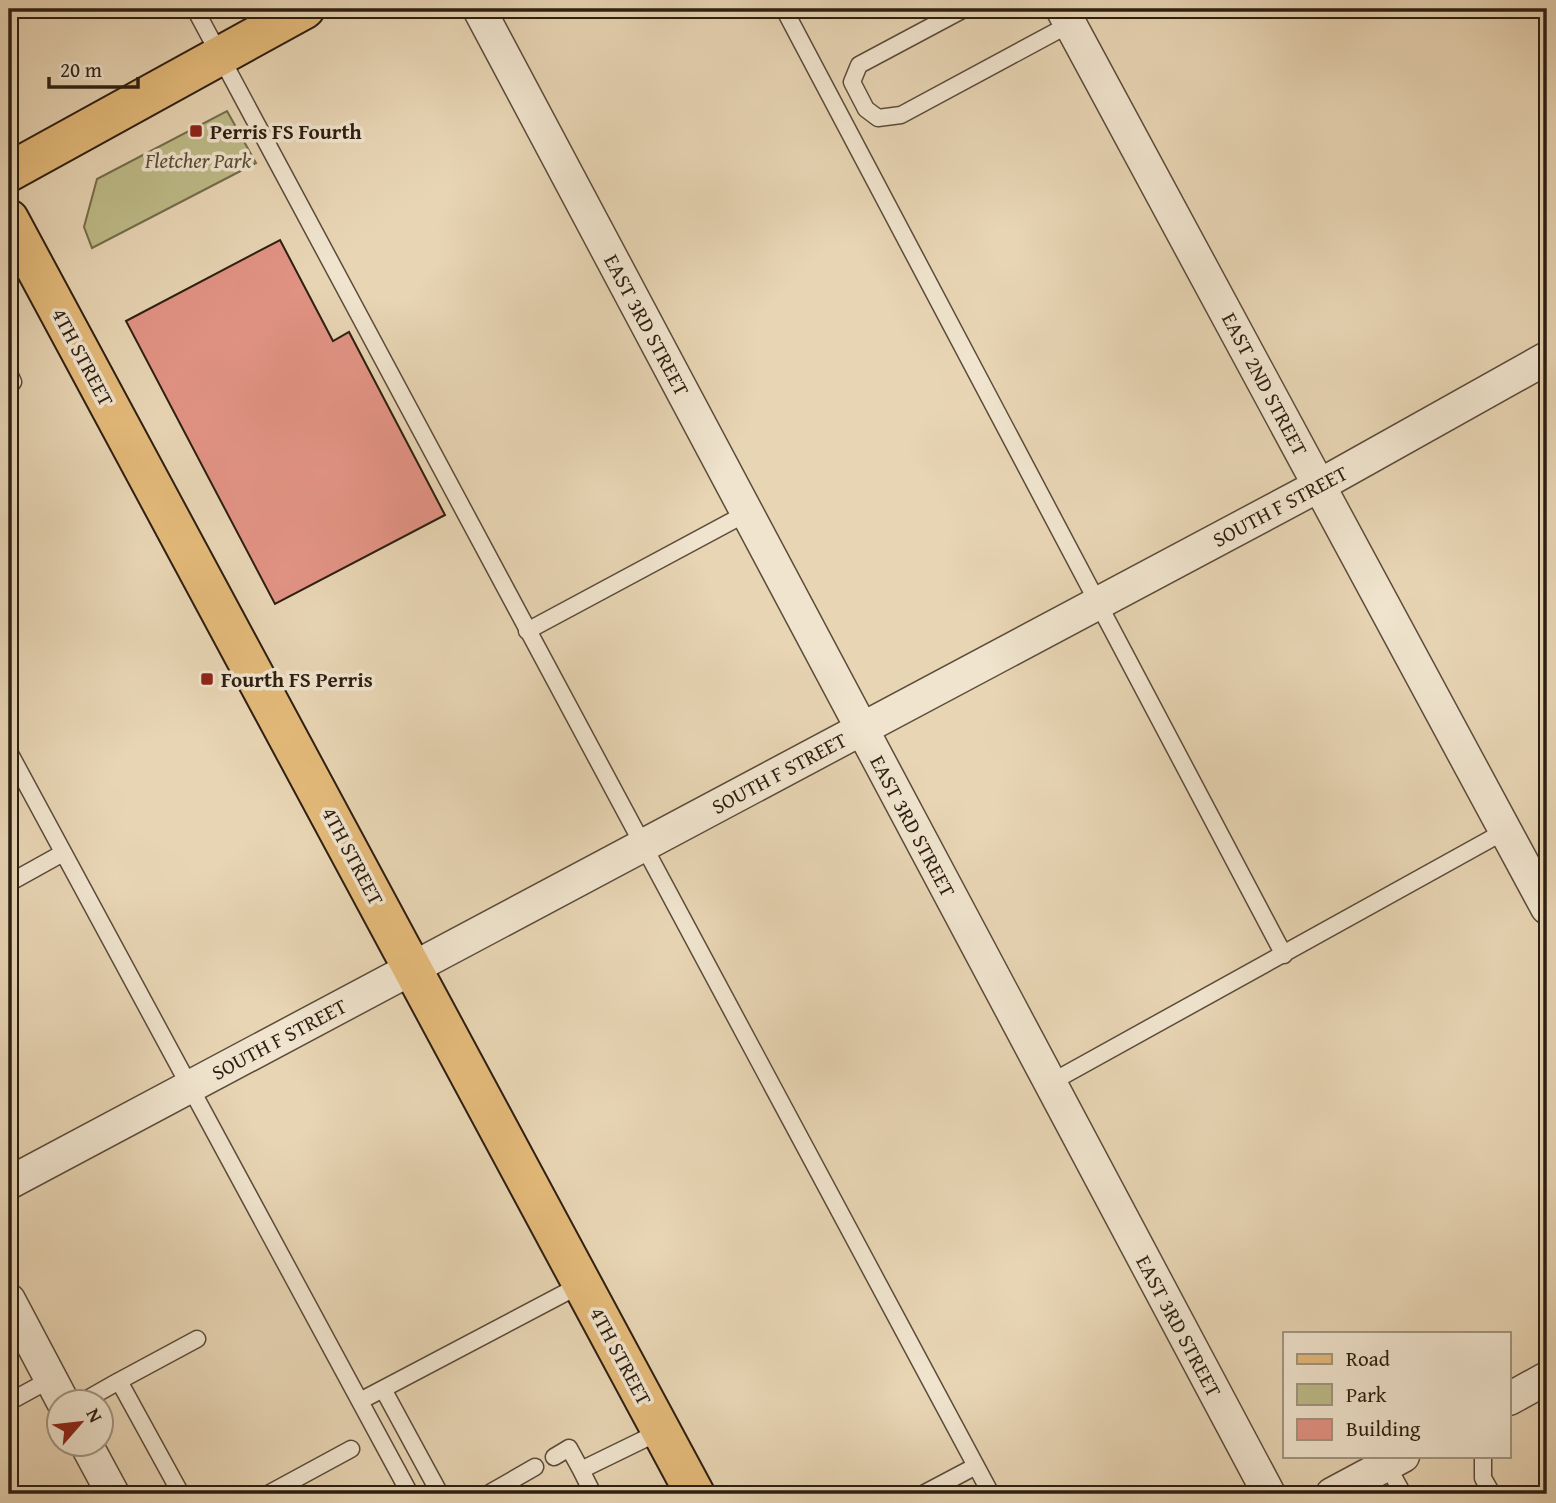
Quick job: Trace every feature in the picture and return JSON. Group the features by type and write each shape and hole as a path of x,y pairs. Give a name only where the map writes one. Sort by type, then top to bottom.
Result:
{"main road":[{"path":"9,172 305,9"},
{"name":"4TH STREET","path":"9,219 695,1494"}],"street":[{"name":"EAST 3RD STREET","path":"479,9 1269,1494"},
{"name":"EAST 2ND STREET","path":"1066,16 1547,908"},
{"name":"SOUTH F STREET","path":"9,1183 1320,485 1547,358"},
{"path":"9,1300 56,1388"},
{"path":"1510,1398 1547,1378"},
{"path":"94,1458 113,1494"},
{"path":"1332,1494 1395,1460"}],"lane":[{"path":"195,9 991,1494"},
{"path":"784,9 1284,955"},
{"path":"964,9 859,65 852,82 866,109 878,118 901,115 1066,16"},
{"path":"527,631 747,513"},
{"path":"9,752 410,1494"},
{"path":"1050,1083 1505,831"},
{"path":"9,883 63,853"},
{"path":"360,1401 582,1284"},
{"path":"107,1388 197,1339"},
{"path":"119,1381 181,1494"},
{"path":"383,1389 440,1494"},
{"path":"9,1402 46,1393"},
{"path":"581,1470 660,1431"},
{"path":"554,1457 569,1448 593,1494"},
{"path":"268,1494 351,1450"},
{"path":"1483,1458 1483,1478 1492,1494"},
{"path":"1395,1460 1403,1494"},
{"path":"923,1494 976,1466"},
{"path":"488,1494 535,1467"}],"green space":[{"name":"Fletcher Park","path":"227,111 256,163 92,248 84,227 97,179"}],"building":[{"path":"280,240 333,341 349,332 445,515 275,604 126,321"}],"place":[{"name":"Perris FS Fourth","path":"196,131"},
{"name":"Fourth FS Perris","path":"207,679"}]}
